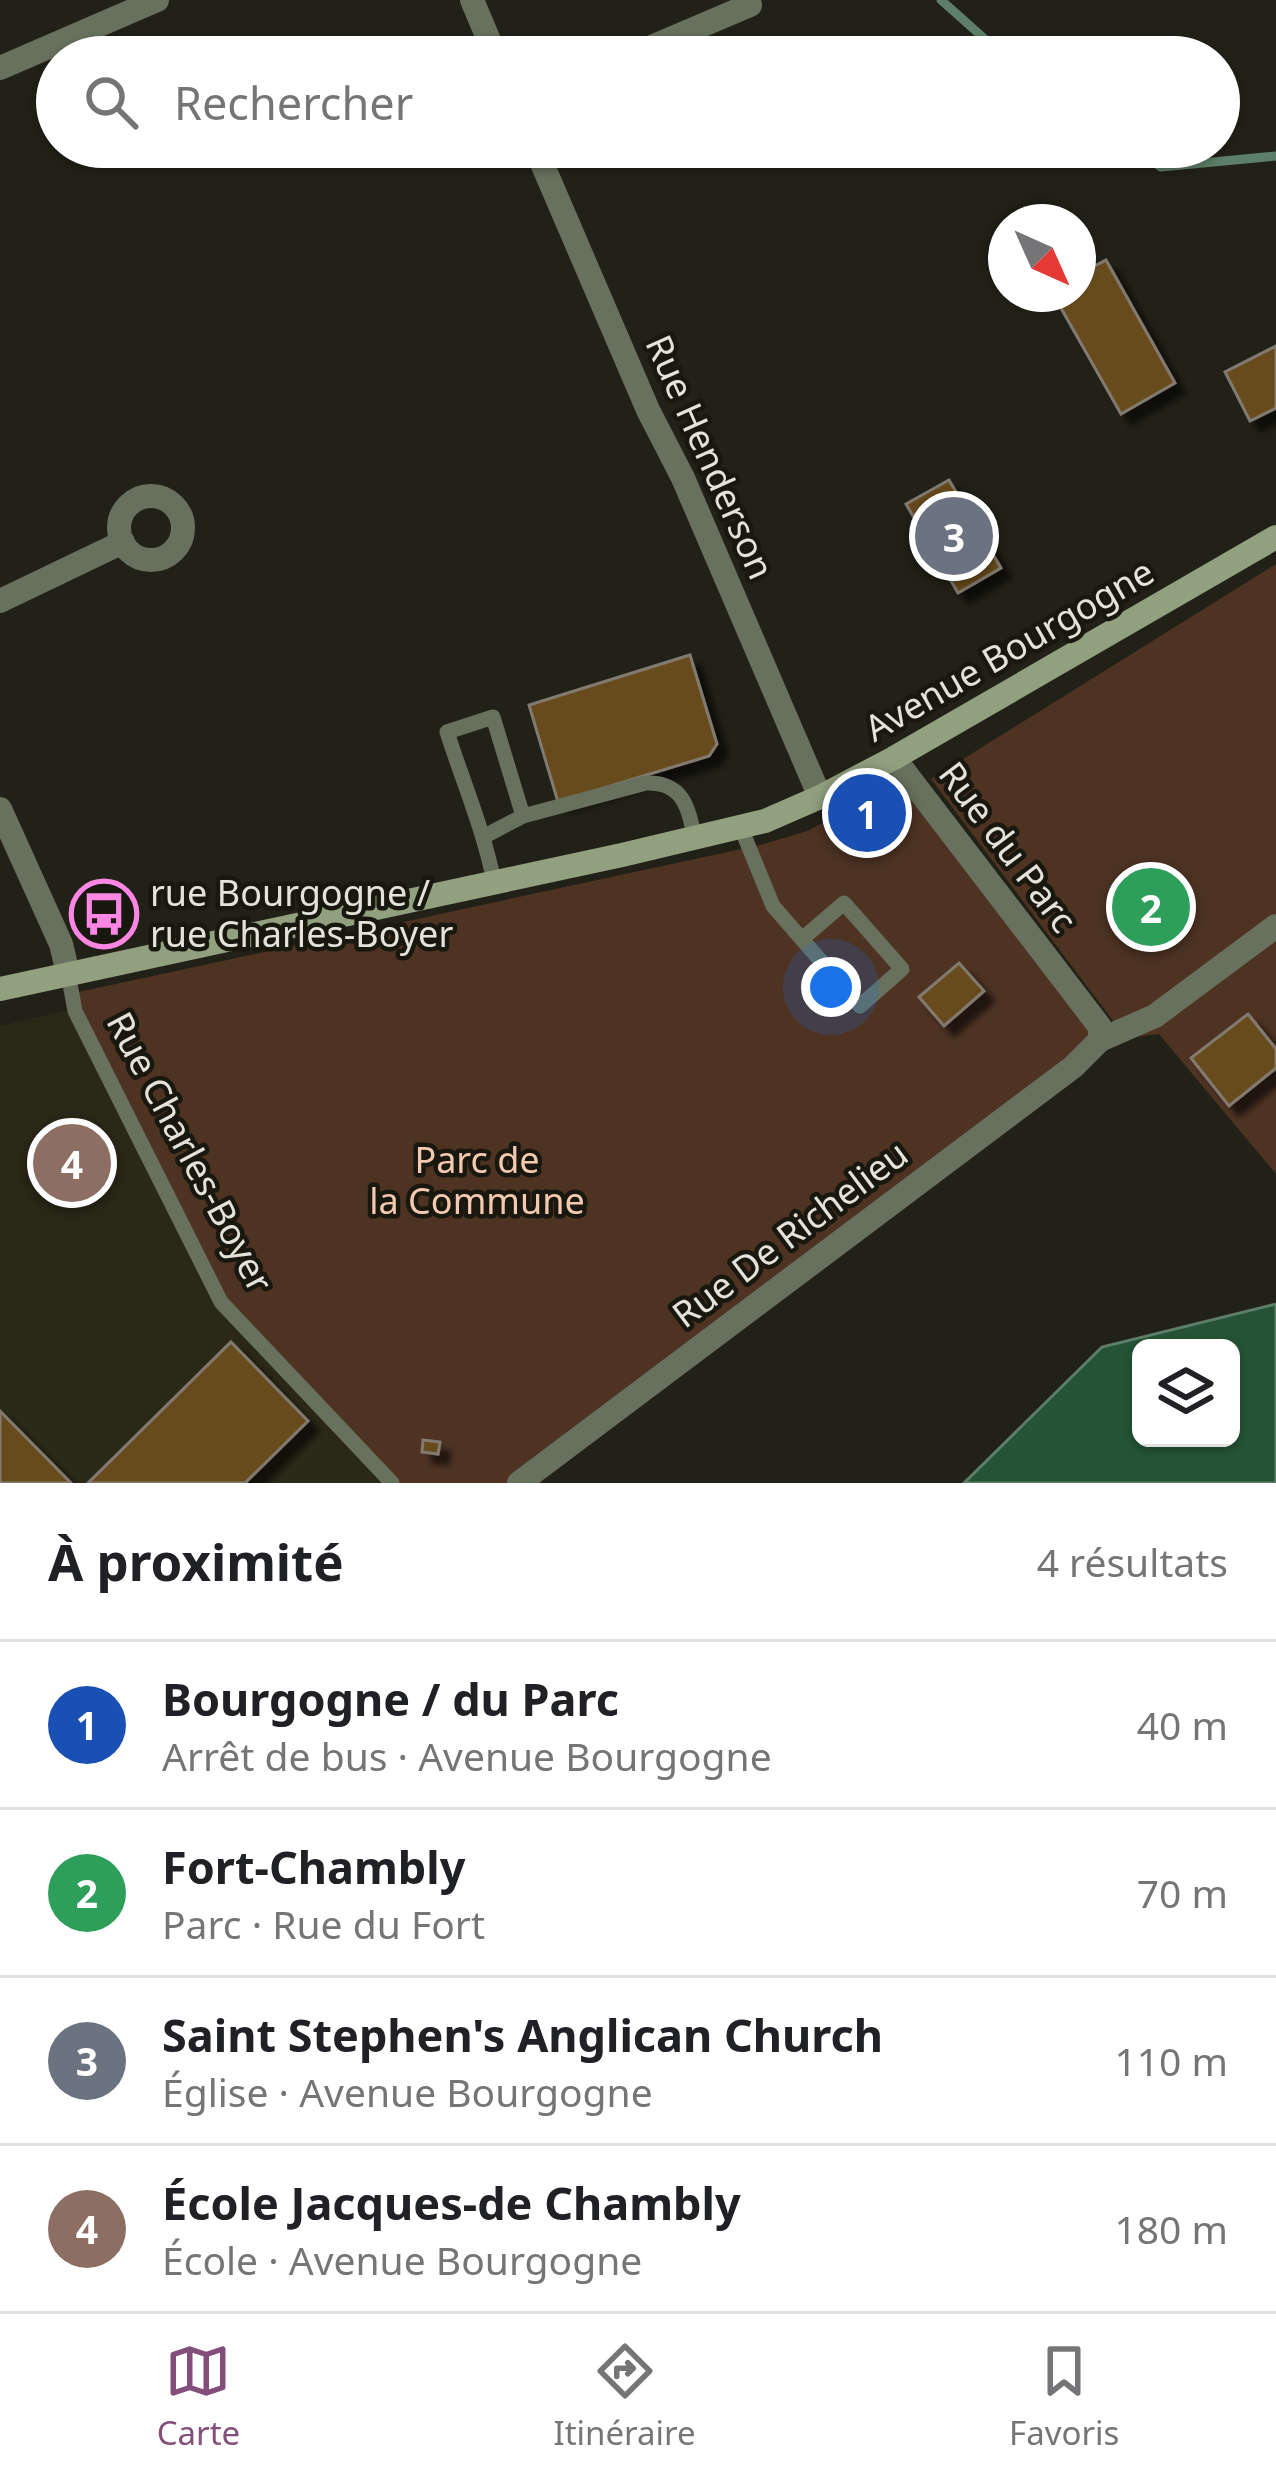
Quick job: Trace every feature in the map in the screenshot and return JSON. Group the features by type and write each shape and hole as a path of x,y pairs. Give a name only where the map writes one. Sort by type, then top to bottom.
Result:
{"street":[{"path":"74,36 157,0"},
{"path":"472,0 487,36"},
{"path":"677,36 750,5"},
{"path":"0,68 36,52"},
{"name":"Rue Henderson","path":"544,168 820,797"},
{"name":"Avenue Bourgogne","path":"0,988 741,828 820,797 894,758 1276,537"},
{"path":"0,601 123,542"},
{"name":"Rue du Parc","path":"894,758 1100,1027 1100,1040"},
{"name":"Rue Charles-Boyer","path":"0,809 61,944 68,973"},
{"name":"Rue De Richelieu","path":"519,1483 1073,1066 1100,1040 1155,1016 1276,926"}],"lane":[{"path":"494,882 485,836 447,732 493,717 523,817"},
{"path":"485,836 523,817 660,782 685,803 695,839"},
{"path":"741,828 773,906 860,1006 902,970 844,903 802,939"},
{"name":"Rue Charles-Boyer","path":"68,973 75,1011 221,1302 392,1483"}],"shaded area":[{"path":"67,1010 214,1300 381,1483 0,1483 0,1026"},
{"path":"1276,1304 1276,1483 964,1483 1102,1347 1132,1340 1132,1447 1240,1447 1240,1339 1134,1339"}],"green space":[{"path":"1276,564 1276,1174 1159,1034 1126,1038 931,779"},
{"name":"Parc de la Commune","path":"909,777 1102,1030 519,1483 392,1483 221,1302 74,993 760,845 807,831"}],"building":[{"path":"1106,260 1175,383 1121,414 1063,312 1096,312 1096,265"},
{"path":"1276,346 1276,408 1250,421 1225,372"},
{"path":"949,480 1001,568 958,593 906,504"},
{"path":"690,655 717,744 709,756 558,802 529,705"},
{"path":"959,963 984,991 944,1026 919,997"},
{"path":"1248,1014 1276,1049 1276,1068 1229,1106 1191,1058"},
{"path":"231,1342 308,1421 245,1483 88,1483"},
{"path":"0,1411 71,1483 0,1483"},
{"path":"423,1440 440,1442 438,1454 422,1452"}],"waterway":[{"path":"941,0 981,36"},
{"path":"1240,159 1276,156"}],"place":[{"name":"Saint Stephen's Anglican Church","path":"954,536"},
{"name":"Bourgogne / du Parc","path":"867,813"},
{"name":"Fort-Chambly","path":"1151,907"},
{"name":"rue Bourgogne / rue Charles-Boyer","path":"104,914"},
{"name":"École Jacques-de Chambly","path":"72,1163"}]}
